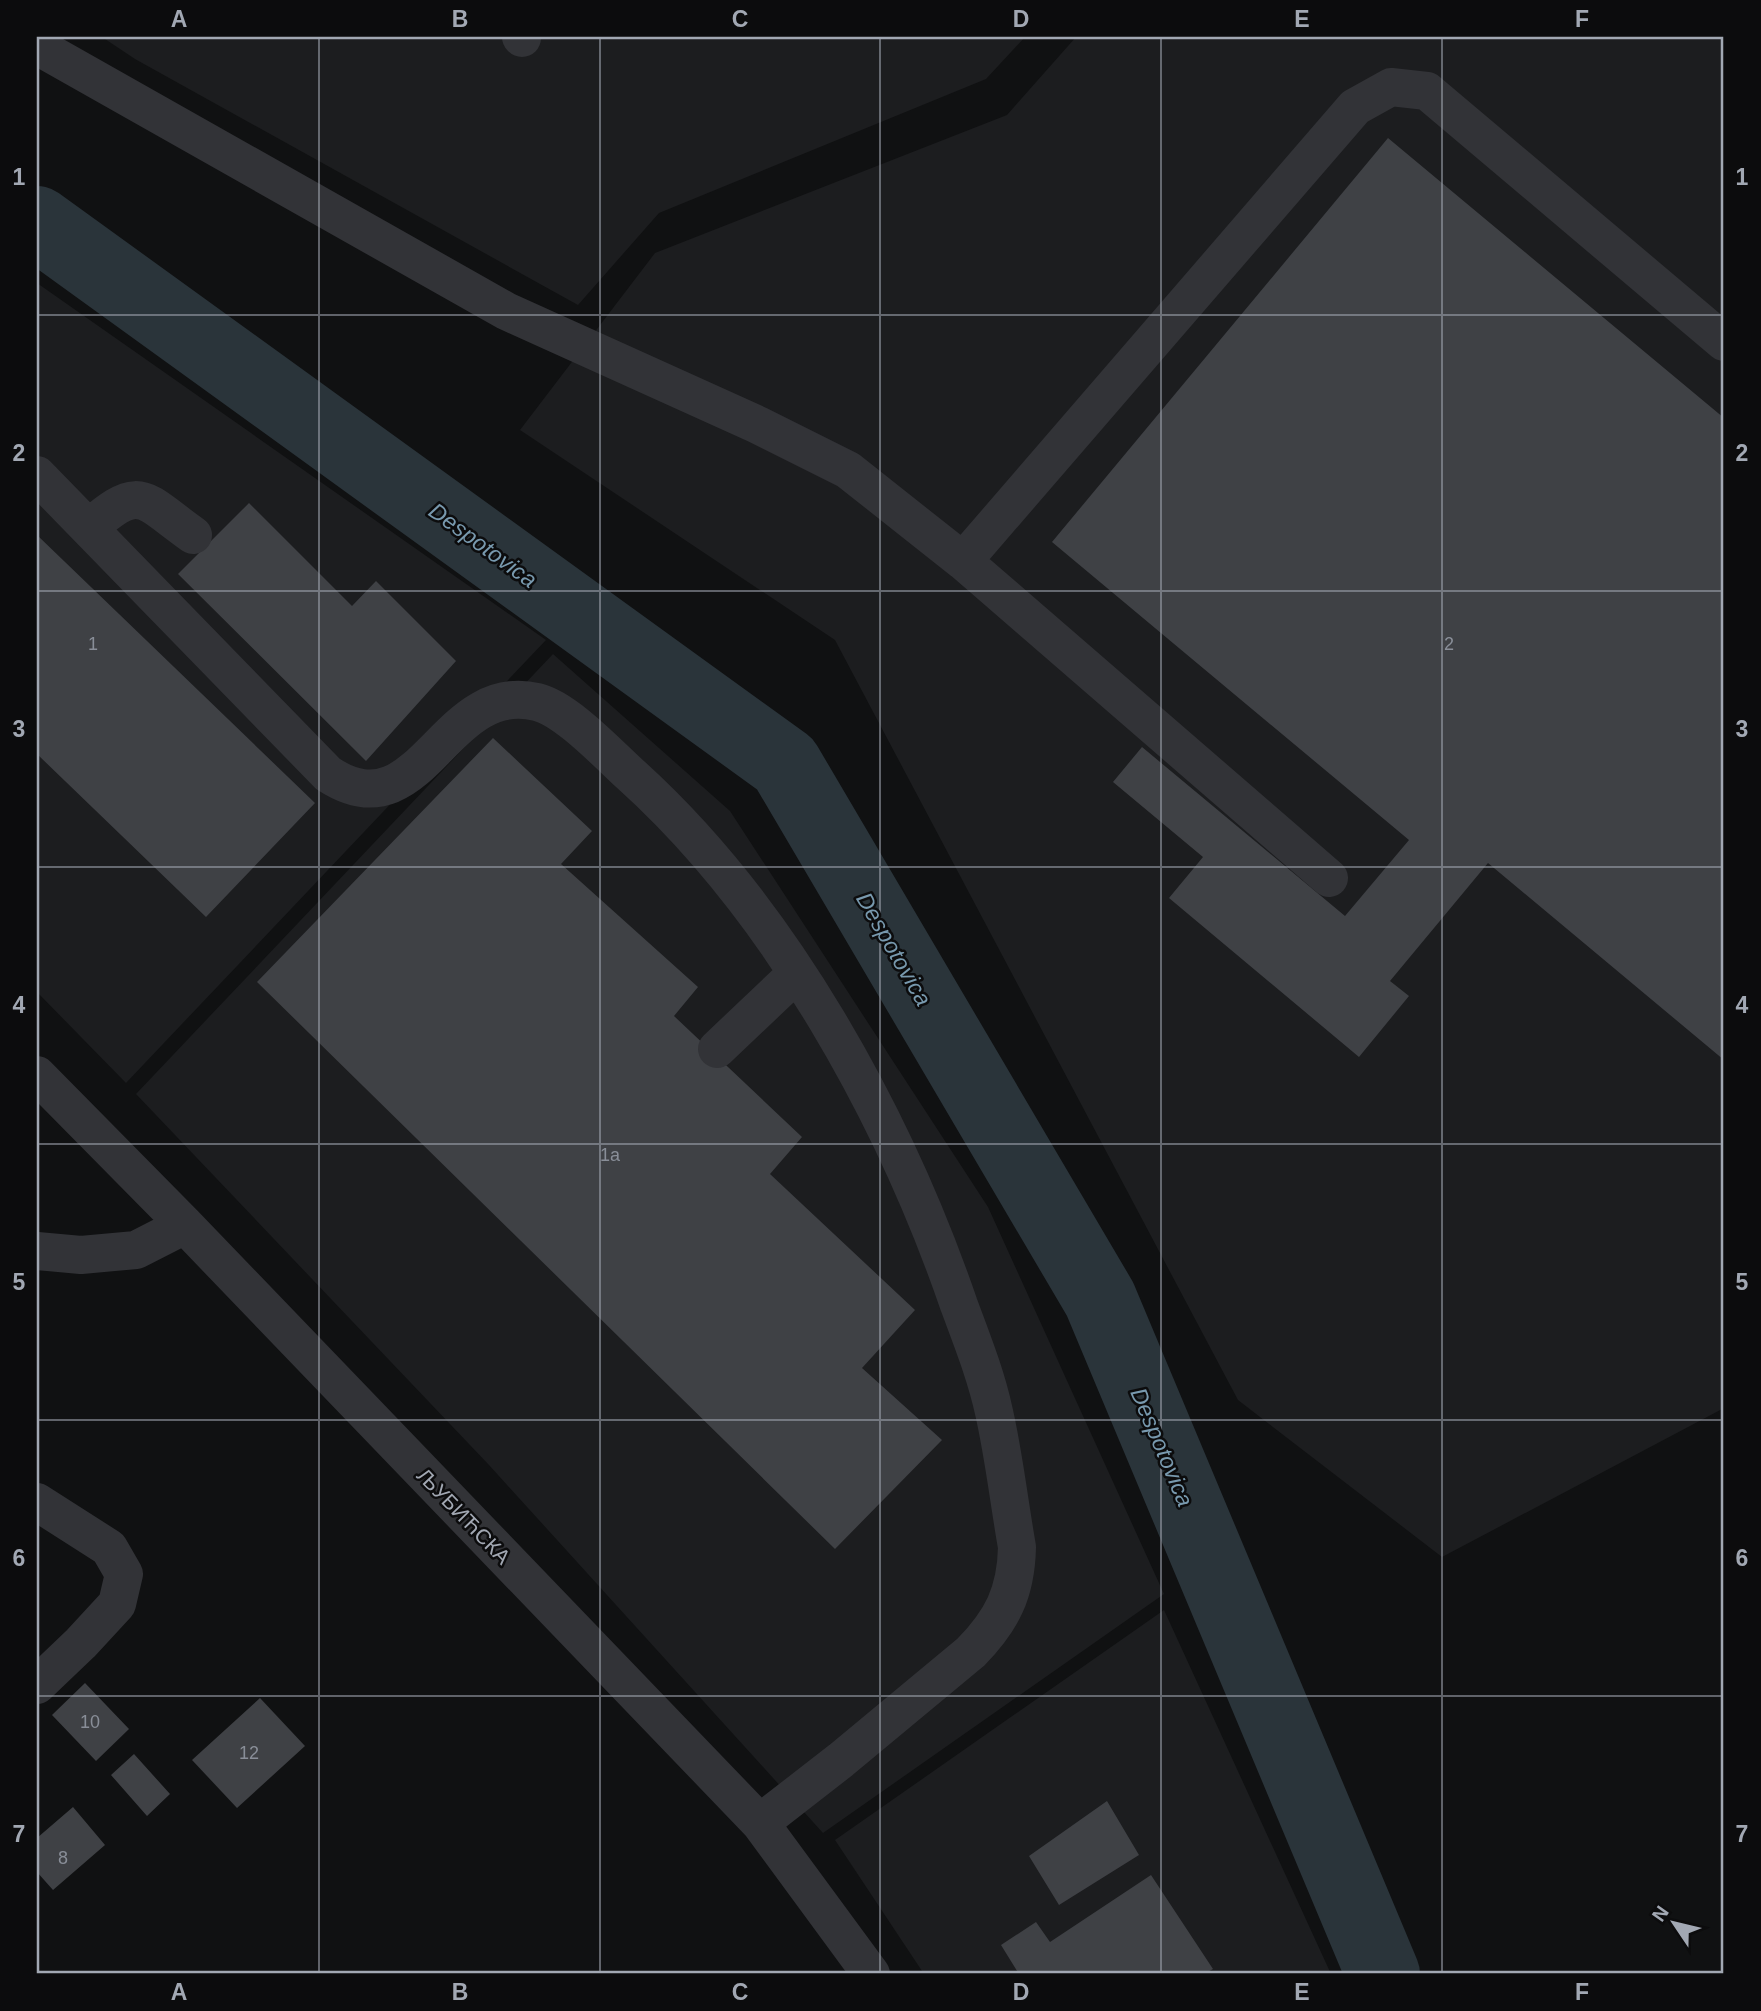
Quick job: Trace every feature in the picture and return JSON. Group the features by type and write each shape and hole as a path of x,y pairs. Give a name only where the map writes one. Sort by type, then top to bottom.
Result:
{"street":[{"path":"37,46 506,311 745,419 848,470 963,561 1329,878"},
{"path":"963,561 1355,107 1391,87 1427,91 1724,342"},
{"path":"37,475 328,774 341,782 369,789 387,787 403,780 471,715 493,704 520,699 552,707 564,715 643,786 694,840 742,897 796,974 882,1118 948,1272 994,1410 1017,1547 1016,1568 1004,1609 990,1632 971,1652 760,1823"},
{"path":"89,528 110,509 126,500 142,499 193,535"},
{"path":"717,1049 796,974"},
{"name":"ЉУБИЋСКА","path":"37,1075 185,1225 760,1823 871,1974"},
{"path":"37,1251 81,1255 136,1250 185,1225"},
{"path":"37,1502 109,1548 124,1574 117,1604 37,1685"}],"shaded area":[{"path":"102,37 1025,37 986,79 659,213 578,305 135,59"},
{"path":"1076,37 1724,37 1724,1408 1442,1557 1238,1400 835,640 520,430 655,253 1007,115"},
{"path":"37,283 546,640 126,1083 37,992"},
{"path":"553,654 730,811 988,1207 1164,1594 823,1833 489,1465 136,1094"},
{"path":"1164,1610 1331,1974 924,1974 835,1840"}],"building":[{"path":"1388,138 1724,418 1724,1060 1488,863 1390,981 1409,996 1359,1057 1169,898 1203,857 1113,782 1142,747 1345,916 1409,840 1052,542"},
{"path":"249,503 352,606 376,581 456,661 366,761 178,574"},
{"path":"37,535 315,803 206,917 37,754"},
{"path":"493,738 592,831 561,864 698,987 674,1016 802,1137 770,1174 915,1310 862,1368 942,1440 835,1549 257,982"},
{"path":"85,1683 129,1729 96,1761 52,1715"},
{"path":"260,1698 305,1746 237,1808 192,1760"},
{"path":"134,1754 170,1794 147,1816 111,1775"},
{"path":"1107,1801 1139,1855 1059,1905 1029,1856"},
{"path":"73,1807 105,1845 53,1890 37,1872 37,1838"},
{"path":"1151,1875 1213,1969 1204,1974 1019,1974 1001,1945 1036,1922 1050,1942"}],"waterway":[{"name":"Despotovica","path":"37,223 785,764 1100,1299 1383,1974"}]}
